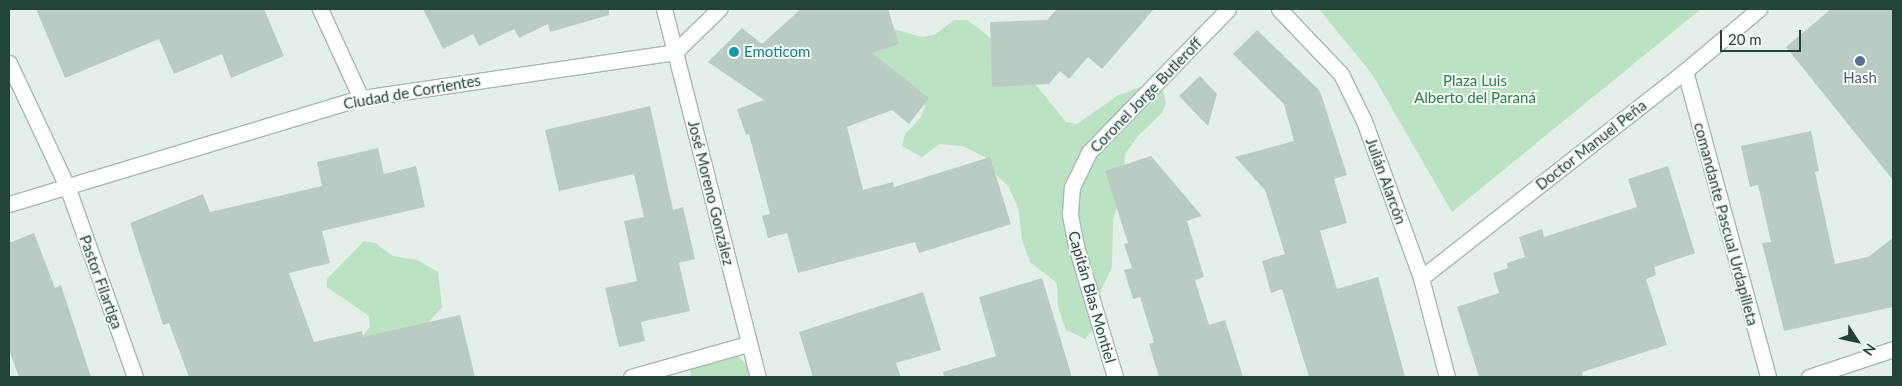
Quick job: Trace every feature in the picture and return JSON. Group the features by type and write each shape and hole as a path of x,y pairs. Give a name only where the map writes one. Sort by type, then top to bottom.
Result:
{"street":[{"path":"320,9 361,98"},
{"name":"José Moreno González","path":"664,9 748,344 758,377"},
{"path":"676,52 719,9"},
{"name":"Coronel Jorge Butleroff","path":"1072,187 1089,152 1228,9"},
{"name":"Julián Alarcón","path":"1279,9 1341,74 1364,121 1421,278 1447,377"},
{"name":"Doctor Manuel Peña","path":"1421,278 1685,71 1759,9"},
{"name":"Ciudad de Corrientes","path":"9,204 361,98 676,52"},
{"name":"Pastor Filartiga","path":"9,64 67,186 135,377"},
{"name":"comandante Pascual Urdapilleta","path":"1685,71 1768,377"},
{"name":"Capitán Blas Montiel","path":"1072,187 1070,214 1076,246 1114,377"},
{"path":"632,377 748,344"},
{"path":"1809,377 1893,349"}],"green space":[{"name":"Plaza Luis Alberto del Paraná","path":"1319,9 1701,9 1452,212 1372,74"},
{"path":"954,20 967,20 986,34 1036,85 1066,122 1077,124 1117,96 1140,87 1163,91 1166,103 1162,113 1138,136 1125,154 1123,189 1113,220 1112,267 1098,297 1092,331 1085,339 1066,330 1058,307 1057,283 1030,262 1022,240 1018,207 1008,186 992,171 993,165 985,157 962,146 940,144 922,157 902,146 905,134 921,117 925,106 923,94 870,66 873,44 890,28 922,37 934,35"},
{"path":"364,241 375,243 393,256 417,260 438,272 442,307 427,324 356,344 370,327 369,316 327,287 327,279"},
{"path":"736,353 756,377 691,377 690,369 695,360"}],"building":[{"path":"36,9 264,9 284,56 231,78 222,54 174,74 159,39 65,78"},
{"path":"423,9 609,9 609,15 550,32 548,24 519,38 514,29 479,46 473,34 443,49"},
{"path":"801,9 888,9 899,44 872,53 929,98 909,124 892,110 847,127 863,190 893,182 894,187 990,157 1011,224 919,253 915,242 798,273 787,233 768,238 762,216 770,214 749,134 746,135 737,109 764,100 708,62 742,28 762,44"},
{"path":"1057,9 1154,9 1102,69 1088,57 1069,79 1060,71 1049,84 992,87 990,22 1047,20"},
{"name":"Hash","path":"1831,9 1893,9 1893,180 1786,47"},
{"path":"1257,30 1320,91 1347,175 1334,179 1347,223 1320,231 1337,289 1378,277 1405,377 1309,377 1282,289 1271,293 1262,261 1285,254 1265,190 1235,157 1294,141 1284,104 1233,54"},
{"path":"1200,76 1217,94 1208,126 1179,96"},
{"path":"650,106 673,210 683,207 695,259 679,263 690,311 641,322 645,341 619,347 605,288 637,281 624,221 644,217 634,174 559,191 545,130"},
{"path":"1811,131 1819,171 1815,172 1835,264 1868,257 1893,238 1893,307 1784,331 1762,243 1771,242 1758,185 1750,187 1741,146"},
{"path":"378,148 384,174 416,166 425,207 322,231 330,263 289,273 314,342 362,331 363,337 460,315 475,377 189,377 169,323 163,325 130,223 203,194 210,212 322,186 317,162"},
{"path":"1151,156 1202,216 1187,221 1204,277 1195,280 1209,325 1225,320 1243,377 1159,377 1149,344 1154,342 1140,297 1133,299 1124,270 1132,268 1124,244 1128,243 1105,171"},
{"path":"1668,166 1695,253 1654,267 1656,275 1646,279 1667,345 1582,372 1583,377 1479,377 1457,307 1499,293 1493,273 1508,268 1507,263 1525,257 1519,237 1542,229 1544,237 1637,207 1628,179"},
{"path":"34,233 55,288 61,285 91,377 19,377 9,350 9,243"},
{"path":"1042,278 1072,377 944,377 943,372 996,356 979,297"},
{"path":"923,292 941,350 896,363 901,377 813,377 799,332"}],"place":[{"name":"Emoticom","path":"734,52"},
{"name":"Hash","path":"1860,61"}]}
